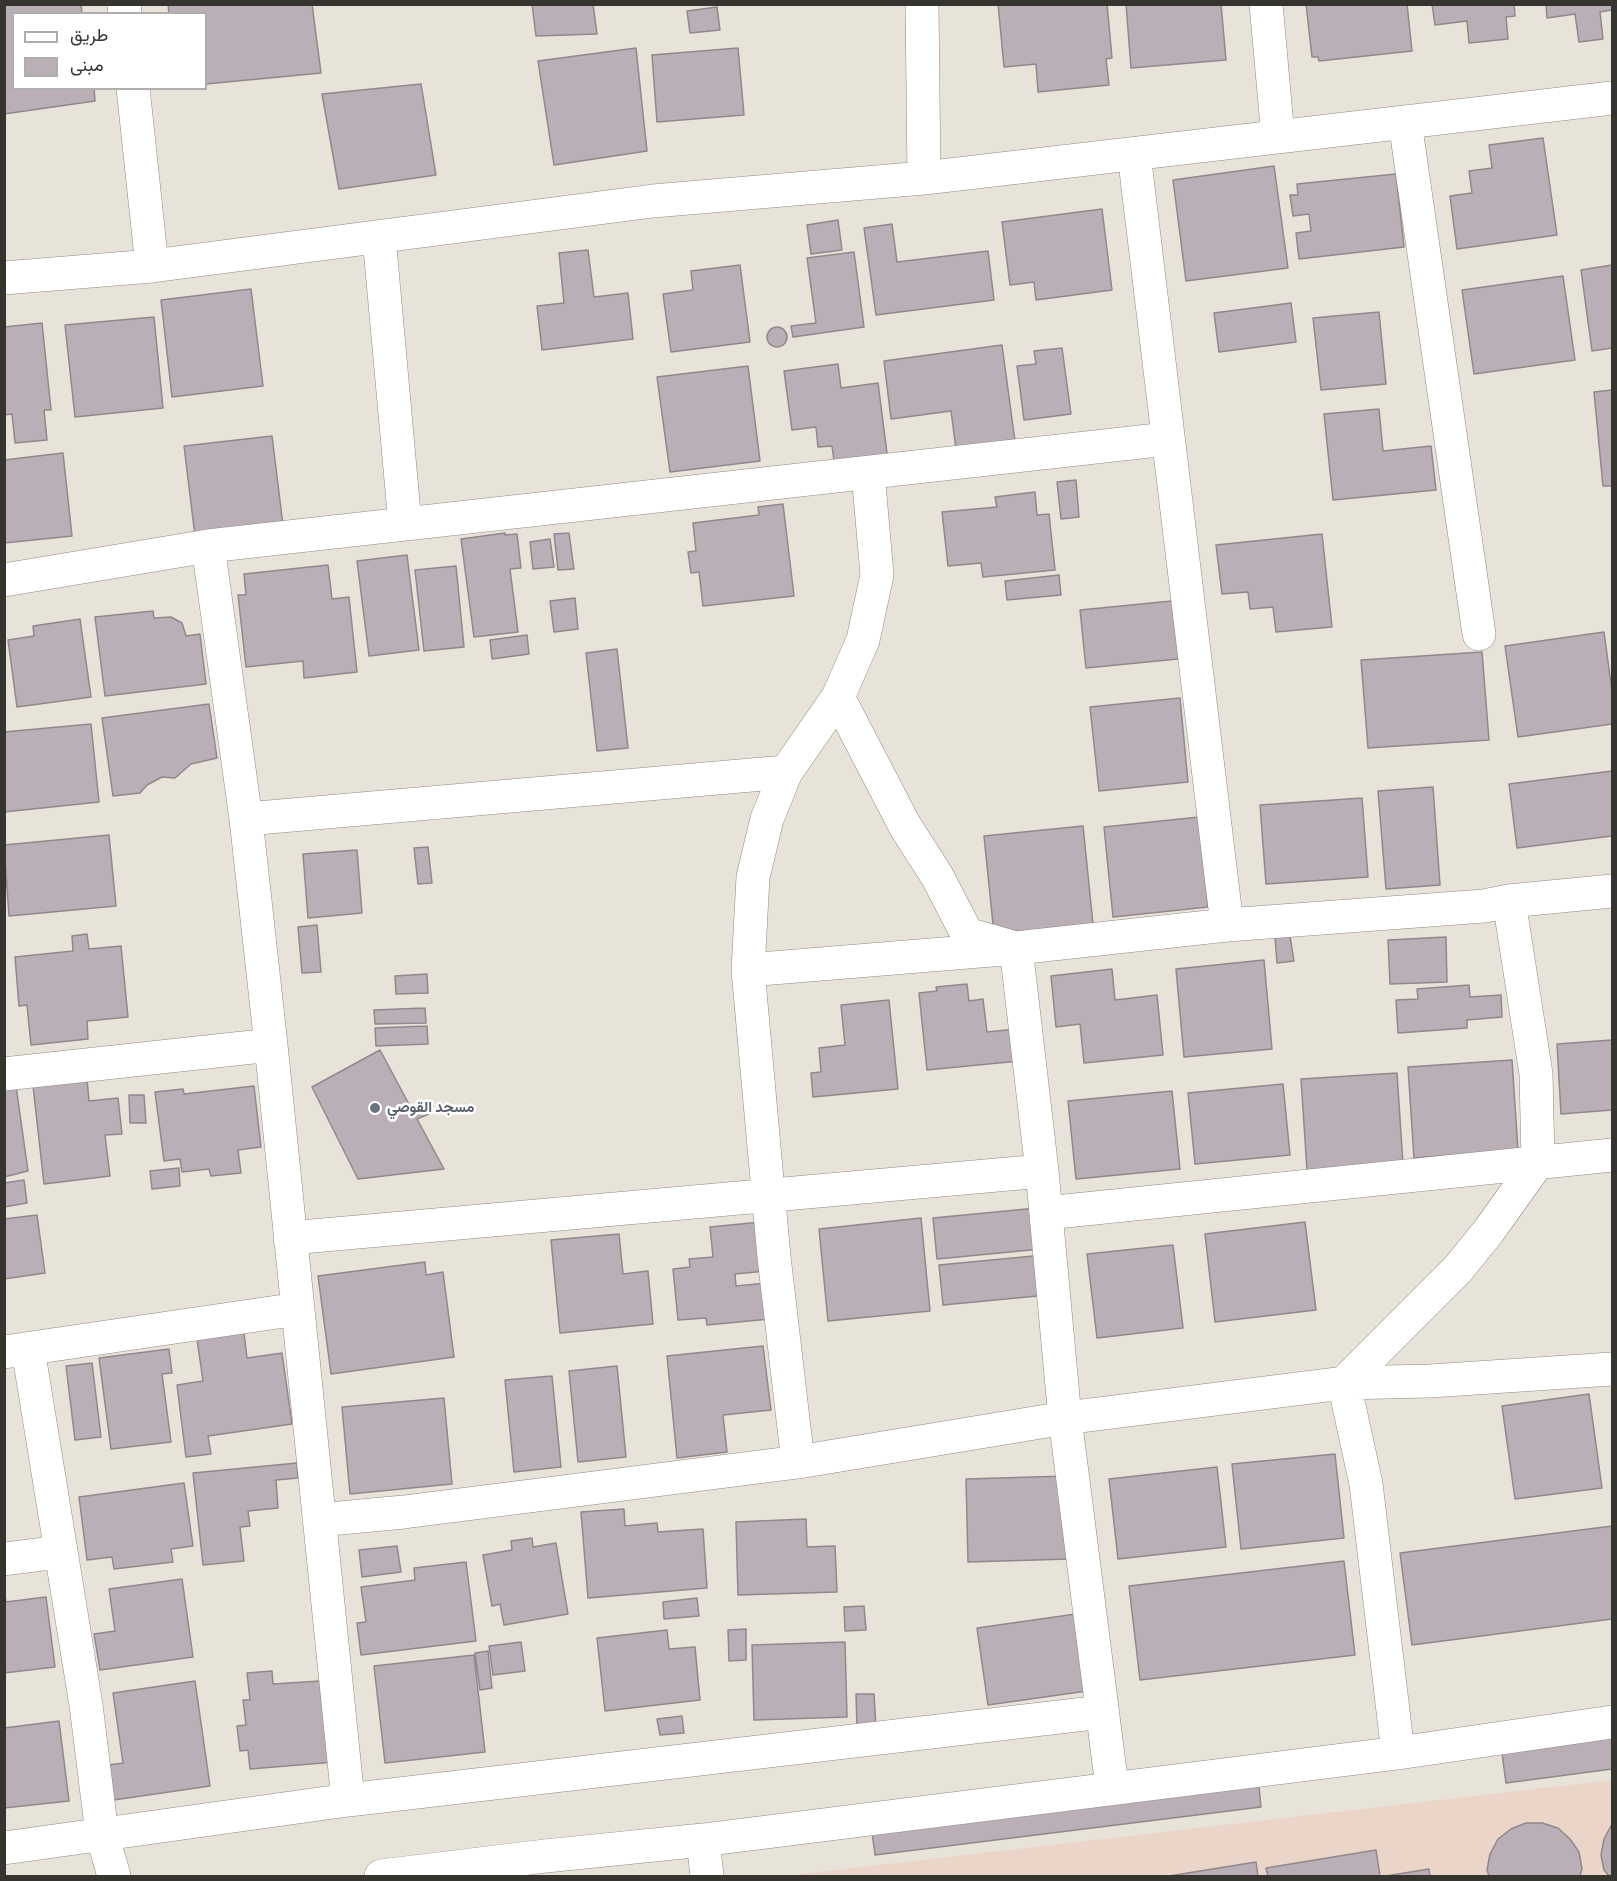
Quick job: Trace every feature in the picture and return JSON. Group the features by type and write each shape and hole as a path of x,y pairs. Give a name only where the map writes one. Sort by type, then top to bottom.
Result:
{"street":[{"path":"922,4 924,178"},
{"path":"1266,4 1278,137"},
{"path":"133,90 152,266"},
{"path":"4,278 152,266 653,201 924,178 1612,98"},
{"path":"1406,122 1479,634"},
{"path":"1134,154 1227,925"},
{"path":"379,237 405,524"},
{"path":"4,580 208,546 1167,439"},
{"path":"798,1462 774,1257 748,970 753,877 767,819 786,772 838,697 863,640 877,575 868,473"},
{"path":"208,546 246,819 348,1800"},
{"path":"838,697 893,805 937,876 967,934 1016,948"},
{"path":"246,819 786,772"},
{"path":"748,970 1016,948 1227,925 1484,906 1509,901 1612,891"},
{"path":"1344,1383 1458,1269 1488,1232 1538,1162 1536,1074 1509,901"},
{"path":"1016,948 1042,1171 1065,1418 1112,1787"},
{"path":"4,1074 271,1045"},
{"path":"1046,1213 1612,1155"},
{"path":"290,1238 1042,1171"},
{"path":"114,1876 102,1834 86,1705 60,1551 16,1350 298,1309"},
{"path":"320,1520 798,1462 1065,1418 1344,1383 1430,1381 1612,1369"},
{"path":"1344,1383 1366,1484 1398,1753"},
{"path":"4,1559 60,1551"},
{"path":"4,1848 348,1800 1102,1712"},
{"path":"381,1876 703,1840 1398,1753 1612,1722"},
{"path":"703,1840 707,1876"}],"shaded area":[{"path":"1612,1780 1612,1876 784,1876"}],"building":[{"path":"4,4 81,4 82,12 12,12 12,90 94,90 95,101 4,114"},
{"path":"168,4 312,4 321,73 207,84 207,12 169,12"},
{"path":"532,4 593,4 597,34 536,36"},
{"path":"998,4 1107,4 1112,58 1106,59 1109,85 1038,92 1036,64 1004,67"},
{"path":"1126,4 1221,4 1226,60 1131,68"},
{"path":"1306,4 1407,4 1412,51 1319,61 1318,57 1312,57"},
{"path":"1432,4 1514,4 1515,16 1506,17 1508,39 1469,43 1467,21 1435,25"},
{"path":"1546,4 1612,4 1612,10 1600,12 1603,39 1579,42 1575,14 1547,18"},
{"path":"717,7 720,30 690,33 687,11"},
{"path":"636,48 647,151 554,165 538,61"},
{"path":"738,48 744,115 657,122 652,55"},
{"path":"421,84 436,175 339,189 322,94"},
{"path":"1543,138 1557,235 1457,249 1450,196 1472,193 1469,171 1492,168 1489,145"},
{"path":"1274,166 1288,268 1186,281 1173,180"},
{"path":"1396,174 1404,247 1299,259 1296,233 1311,231 1309,214 1293,216 1290,195 1298,195 1297,184"},
{"path":"1102,209 1112,290 1036,300 1034,282 1010,285 1002,222"},
{"path":"838,220 842,250 811,254 807,225"},
{"path":"892,224 897,262 988,251 994,300 876,315 864,228"},
{"path":"588,250 594,297 628,293 633,339 542,350 537,306 564,303 559,253"},
{"path":"854,252 864,327 793,337 791,326 816,323 807,258"},
{"path":"740,265 750,342 671,352 663,294 693,290 691,271"},
{"path":"1612,265 1612,348 1592,351 1581,270"},
{"path":"1563,276 1575,360 1474,374 1462,290"},
{"path":"251,289 263,386 172,397 161,300"},
{"path":"1291,303 1296,342 1219,352 1214,313"},
{"path":"1379,312 1386,384 1321,390 1313,318"},
{"path":"154,317 163,408 75,417 65,325"},
{"path":"42,323 51,410 44,410 47,440 15,443 12,414 4,415 4,327"},
{"path":"773,327 781,327 787,333 787,341 781,347 773,347 767,341 767,333"},
{"path":"1002,345 1015,441 956,449 951,411 891,419 884,361"},
{"path":"1062,348 1071,414 1024,420 1017,366 1036,364 1034,351"},
{"path":"838,364 841,388 878,383 888,461 835,468 832,446 818,447 816,427 792,430 784,371"},
{"path":"748,366 760,461 670,472 657,377"},
{"path":"1612,390 1612,486 1603,486 1594,392"},
{"path":"1379,409 1383,451 1431,446 1436,490 1333,500 1324,414"},
{"path":"272,436 283,525 195,536 184,446"},
{"path":"63,453 72,536 4,543 4,460"},
{"path":"1076,480 1079,517 1061,519 1057,482"},
{"path":"1035,492 1037,515 1049,514 1055,570 983,577 981,563 948,566 942,512 997,507 995,497"},
{"path":"783,504 794,596 703,606 699,572 691,573 688,552 696,551 693,523 759,515 758,507"},
{"path":"505,533 505,535 517,534 521,568 510,569 518,632 474,637 461,539"},
{"path":"569,533 574,569 558,570 554,534"},
{"path":"1322,534 1332,627 1276,632 1273,607 1250,609 1248,592 1222,594 1216,545"},
{"path":"550,539 554,567 533,569 530,542"},
{"path":"407,555 419,650 369,656 357,561"},
{"path":"328,565 332,599 349,597 357,672 304,678 303,661 246,667 238,595 246,595 244,574"},
{"path":"456,566 464,647 424,651 415,570"},
{"path":"1059,575 1061,595 1007,600 1005,581"},
{"path":"575,598 578,629 554,632 550,601"},
{"path":"1182,600 1188,658 1086,668 1080,610"},
{"path":"153,611 154,618 171,617 182,623 186,636 200,634 206,684 105,696 95,617"},
{"path":"80,619 91,697 17,707 8,640 34,636 33,626"},
{"path":"1604,632 1612,691 1612,724 1518,737 1505,646"},
{"path":"527,635 529,654 492,659 490,640"},
{"path":"617,649 628,748 597,751 586,653"},
{"path":"1482,652 1489,740 1368,748 1361,660"},
{"path":"1180,698 1188,782 1099,791 1090,707"},
{"path":"209,704 217,758 191,764 175,778 162,777 147,785 140,793 113,796 102,718"},
{"path":"91,724 99,802 4,812 4,732"},
{"path":"1612,771 1612,836 1517,848 1509,784"},
{"path":"1433,787 1440,885 1386,889 1378,791"},
{"path":"1362,798 1368,877 1266,884 1260,805"},
{"path":"1199,817 1208,907 1113,917 1104,827"},
{"path":"1083,826 1093,924 994,934 984,836"},
{"path":"109,835 116,906 9,916 4,845"},
{"path":"428,847 432,883 418,884 414,848"},
{"path":"357,850 362,913 308,918 303,854"},
{"path":"317,925 321,972 302,973 298,927"},
{"path":"87,934 89,949 121,946 128,1017 87,1021 88,1039 31,1045 27,1005 19,1006 15,957 73,951 72,936"},
{"path":"1290,936 1294,961 1277,963 1275,937"},
{"path":"1446,937 1447,982 1390,984 1388,940"},
{"path":"1264,960 1272,1049 1184,1057 1176,969"},
{"path":"1112,969 1115,1000 1157,995 1163,1055 1084,1063 1080,1024 1056,1027 1051,976"},
{"path":"427,974 428,993 396,994 395,976"},
{"path":"967,984 969,1001 983,999 987,1032 1016,1029 1019,1061 927,1070 919,993 937,991 936,987"},
{"path":"1469,985 1470,997 1501,995 1502,1017 1467,1020 1467,1028 1398,1033 1396,1000 1418,999 1417,989"},
{"path":"889,1000 898,1089 813,1097 811,1073 821,1072 819,1048 845,1045 841,1005"},
{"path":"425,1008 426,1023 375,1024 374,1010"},
{"path":"427,1026 428,1044 376,1046 375,1028"},
{"path":"1612,1040 1612,1110 1561,1114 1557,1044"},
{"path":"380,1050 411,1108 423,1102 429,1114 417,1119 444,1169 358,1179 312,1087"},
{"path":"1512,1060 1518,1150 1414,1158 1408,1067"},
{"path":"1397,1073 1403,1164 1307,1170 1301,1079"},
{"path":"87,1079 89,1101 118,1098 122,1134 105,1135 110,1176 44,1184 33,1086"},
{"path":"1283,1084 1290,1155 1195,1164 1188,1093"},
{"path":"16,1086 28,1171 4,1177 4,1088"},
{"path":"254,1086 261,1147 238,1150 241,1173 211,1176 209,1169 182,1172 180,1159 164,1161 155,1092 183,1089 184,1094"},
{"path":"1172,1091 1180,1169 1076,1179 1068,1101"},
{"path":"129,1095 144,1095 146,1123 130,1123"},
{"path":"179,1168 180,1186 152,1189 150,1171"},
{"path":"24,1180 27,1203 4,1207 4,1183"},
{"path":"1037,1208 1041,1249 937,1259 933,1218"},
{"path":"37,1215 45,1273 4,1279 4,1219"},
{"path":"921,1218 930,1311 828,1321 819,1229"},
{"path":"761,1222 766,1271 735,1274 736,1286 767,1283 770,1319 707,1325 706,1318 678,1320 673,1269 690,1267 689,1259 713,1257 710,1227"},
{"path":"1305,1222 1316,1310 1215,1322 1205,1234"},
{"path":"619,1234 623,1274 648,1271 653,1324 560,1333 551,1240"},
{"path":"1173,1245 1183,1328 1097,1338 1087,1254"},
{"path":"1044,1255 1048,1295 943,1305 939,1265"},
{"path":"425,1262 426,1275 443,1272 454,1357 331,1374 318,1276"},
{"path":"244,1333 247,1358 282,1353 292,1424 208,1436 211,1454 186,1457 177,1385 203,1381 197,1339"},
{"path":"763,1346 771,1410 723,1415 727,1452 677,1458 667,1356"},
{"path":"169,1349 172,1373 162,1374 171,1442 111,1449 99,1358"},
{"path":"92,1363 101,1437 75,1440 66,1366"},
{"path":"617,1366 626,1457 578,1462 569,1371"},
{"path":"552,1376 561,1467 514,1472 505,1380"},
{"path":"1589,1394 1602,1488 1515,1499 1502,1406"},
{"path":"444,1398 452,1484 350,1494 342,1407"},
{"path":"1335,1454 1344,1538 1241,1549 1232,1464"},
{"path":"297,1463 298,1478 276,1480 278,1508 248,1511 250,1526 240,1527 244,1561 203,1565 193,1473"},
{"path":"1217,1467 1226,1547 1118,1559 1109,1479"},
{"path":"1067,1476 1070,1559 968,1562 966,1479"},
{"path":"184,1483 193,1546 171,1549 173,1562 114,1569 112,1557 87,1560 79,1497"},
{"path":"624,1509 625,1526 657,1523 658,1532 703,1529 707,1588 588,1598 581,1512"},
{"path":"806,1519 807,1547 835,1546 837,1592 738,1595 736,1522"},
{"path":"1612,1526 1612,1619 1412,1645 1400,1553"},
{"path":"532,1538 533,1547 556,1543 568,1614 504,1625 500,1604 492,1606 483,1555 512,1550 511,1541"},
{"path":"397,1546 401,1572 362,1577 359,1550"},
{"path":"1344,1561 1355,1655 1140,1680 1129,1586"},
{"path":"466,1562 476,1641 361,1655 357,1623 366,1622 361,1587 415,1580 414,1568"},
{"path":"182,1579 193,1657 100,1670 94,1634 115,1631 109,1589"},
{"path":"4,1591 6,1602 46,1597 55,1667 4,1673"},
{"path":"697,1598 699,1616 664,1619 663,1602"},
{"path":"864,1606 866,1630 845,1631 844,1607"},
{"path":"1083,1613 1094,1690 988,1705 977,1628"},
{"path":"746,1629 746,1660 729,1661 728,1630"},
{"path":"667,1630 669,1649 695,1647 700,1700 605,1711 597,1638"},
{"path":"521,1642 525,1671 493,1675 489,1646"},
{"path":"845,1642 847,1717 754,1720 752,1645"},
{"path":"488,1651 492,1688 480,1690 475,1653"},
{"path":"474,1655 485,1752 385,1763 374,1666"},
{"path":"272,1671 273,1684 320,1681 335,1762 250,1769 248,1750 240,1751 237,1726 246,1725 243,1700 250,1700 247,1673"},
{"path":"195,1681 210,1786 107,1801 101,1766 123,1763 113,1693"},
{"path":"856,1694 874,1694 876,1727 857,1727"},
{"path":"682,1716 684,1733 660,1735 657,1719"},
{"path":"59,1721 69,1801 4,1808 4,1728"},
{"path":"1612,1732 1612,1769 1506,1783 1501,1746"},
{"path":"1258,1777 1261,1807 875,1855 871,1825"},
{"path":"1526,1823 1542,1823 1558,1828 1570,1839 1579,1852 1582,1869 1580,1876 1489,1876 1487,1870 1490,1854 1498,1839 1511,1829"},
{"path":"1612,1824 1612,1876 1609,1876 1604,1870 1601,1855 1604,1839"},
{"path":"1376,1850 1380,1876 1268,1876 1266,1868"},
{"path":"1256,1862 1258,1876 1169,1876"},
{"path":"1429,1869 1430,1876 1386,1876"}],"place":[{"name":"مسجد القوصي","path":"375,1108"}]}
